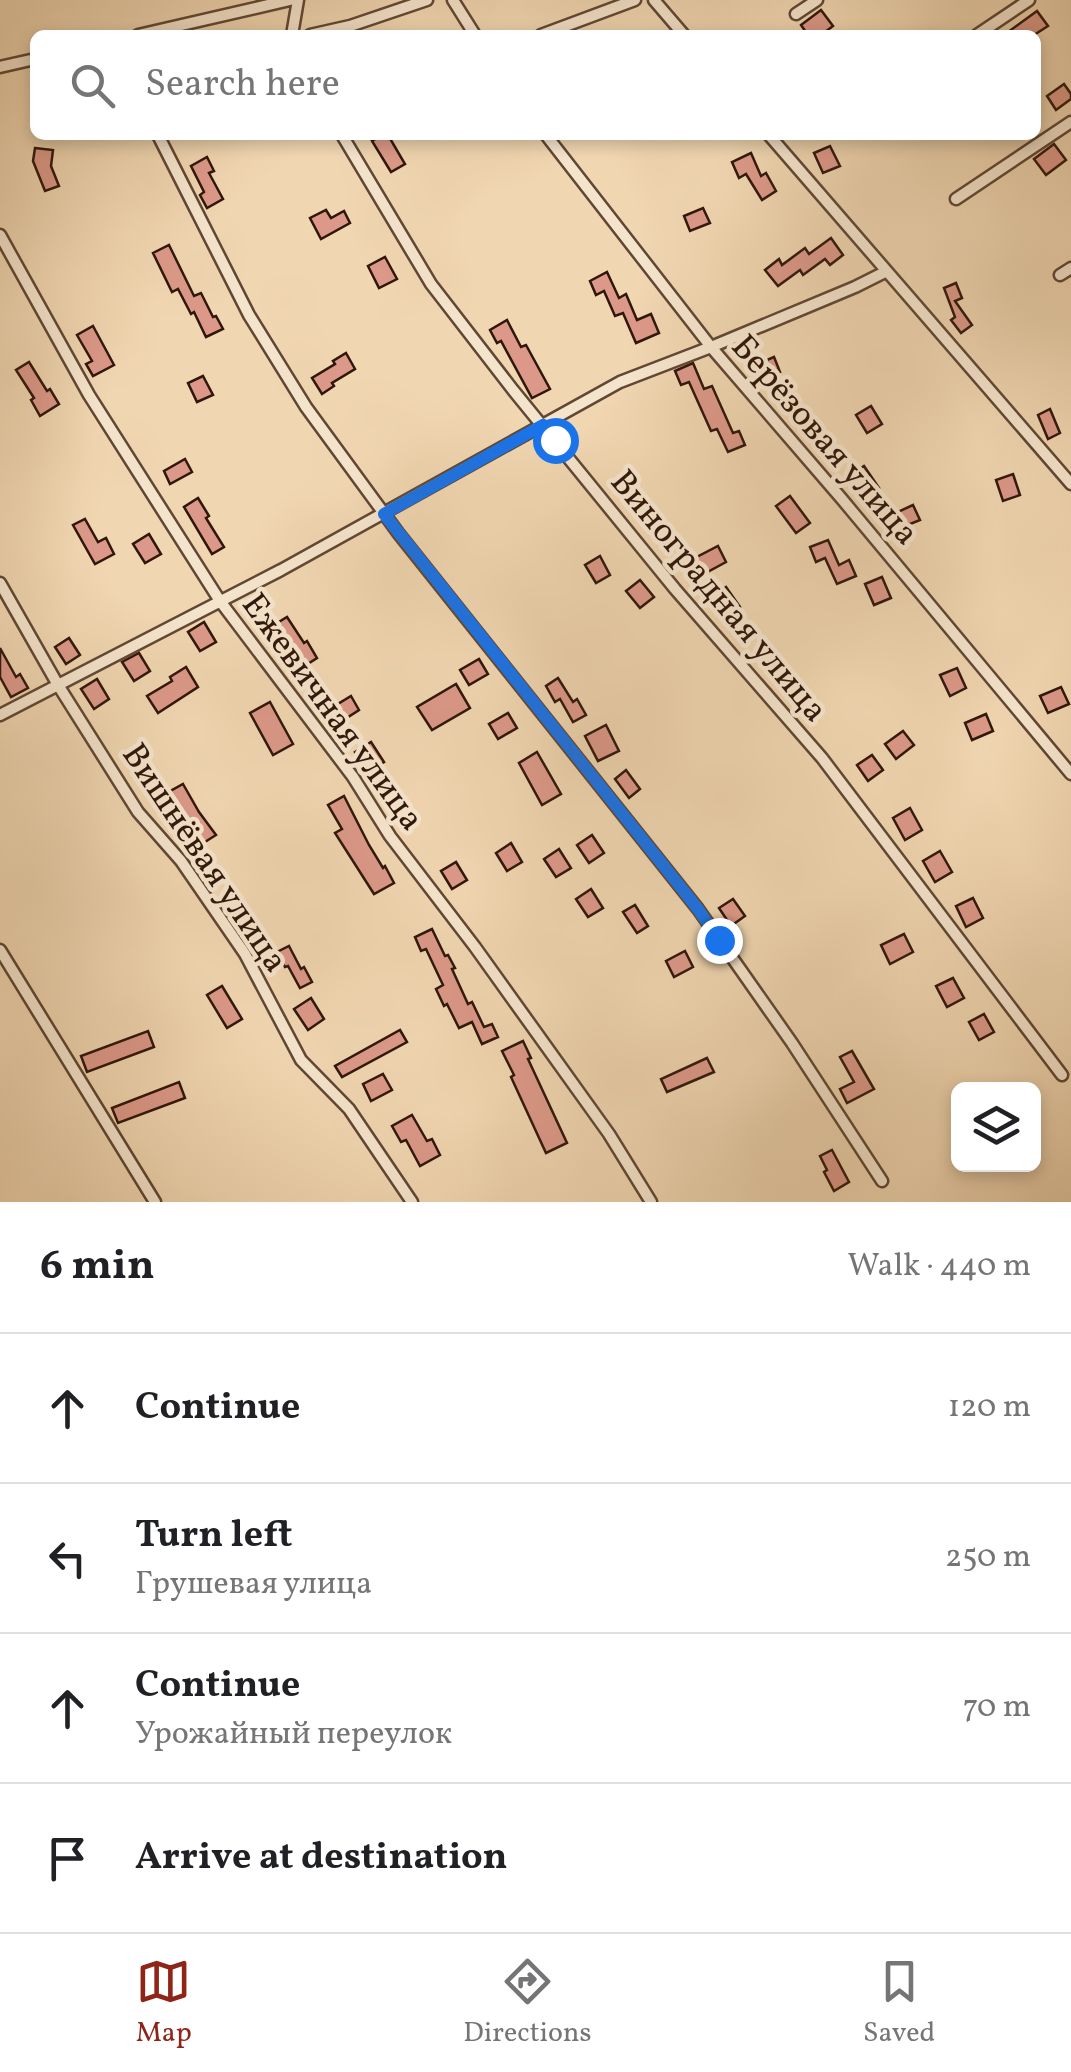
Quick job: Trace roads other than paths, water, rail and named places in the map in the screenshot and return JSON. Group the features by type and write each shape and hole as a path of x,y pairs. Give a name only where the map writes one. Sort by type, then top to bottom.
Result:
{"street":[{"path":"160,30 294,0 292,30"},
{"path":"332,30 427,0"},
{"path":"453,0 471,30"},
{"path":"554,30 635,0"},
{"path":"654,0 680,30"},
{"path":"796,14 817,0"},
{"path":"985,30 1028,0"},
{"path":"0,67 30,60"},
{"path":"956,199 1071,122"},
{"path":"161,140 249,315 306,408 384,514 698,909 882,1181"},
{"name":"Виноградная улица","path":"345,140 431,284 512,390 675,589 814,749 1062,1075"},
{"name":"Берёзовая улица","path":"550,140 711,347 1071,774"},
{"path":"772,140 1071,484"},
{"name":"Ежевичная улица","path":"0,235 88,395 220,600 353,777 390,836 609,1134 651,1202"},
{"path":"1060,275 1071,268"},
{"path":"0,715 175,627 620,382 855,288 885,272"},
{"name":"Вишнёвая улица","path":"0,584 58,686 138,812 181,860 245,954 301,1060 349,1109 412,1202"},
{"path":"0,950 155,1202"}]}
